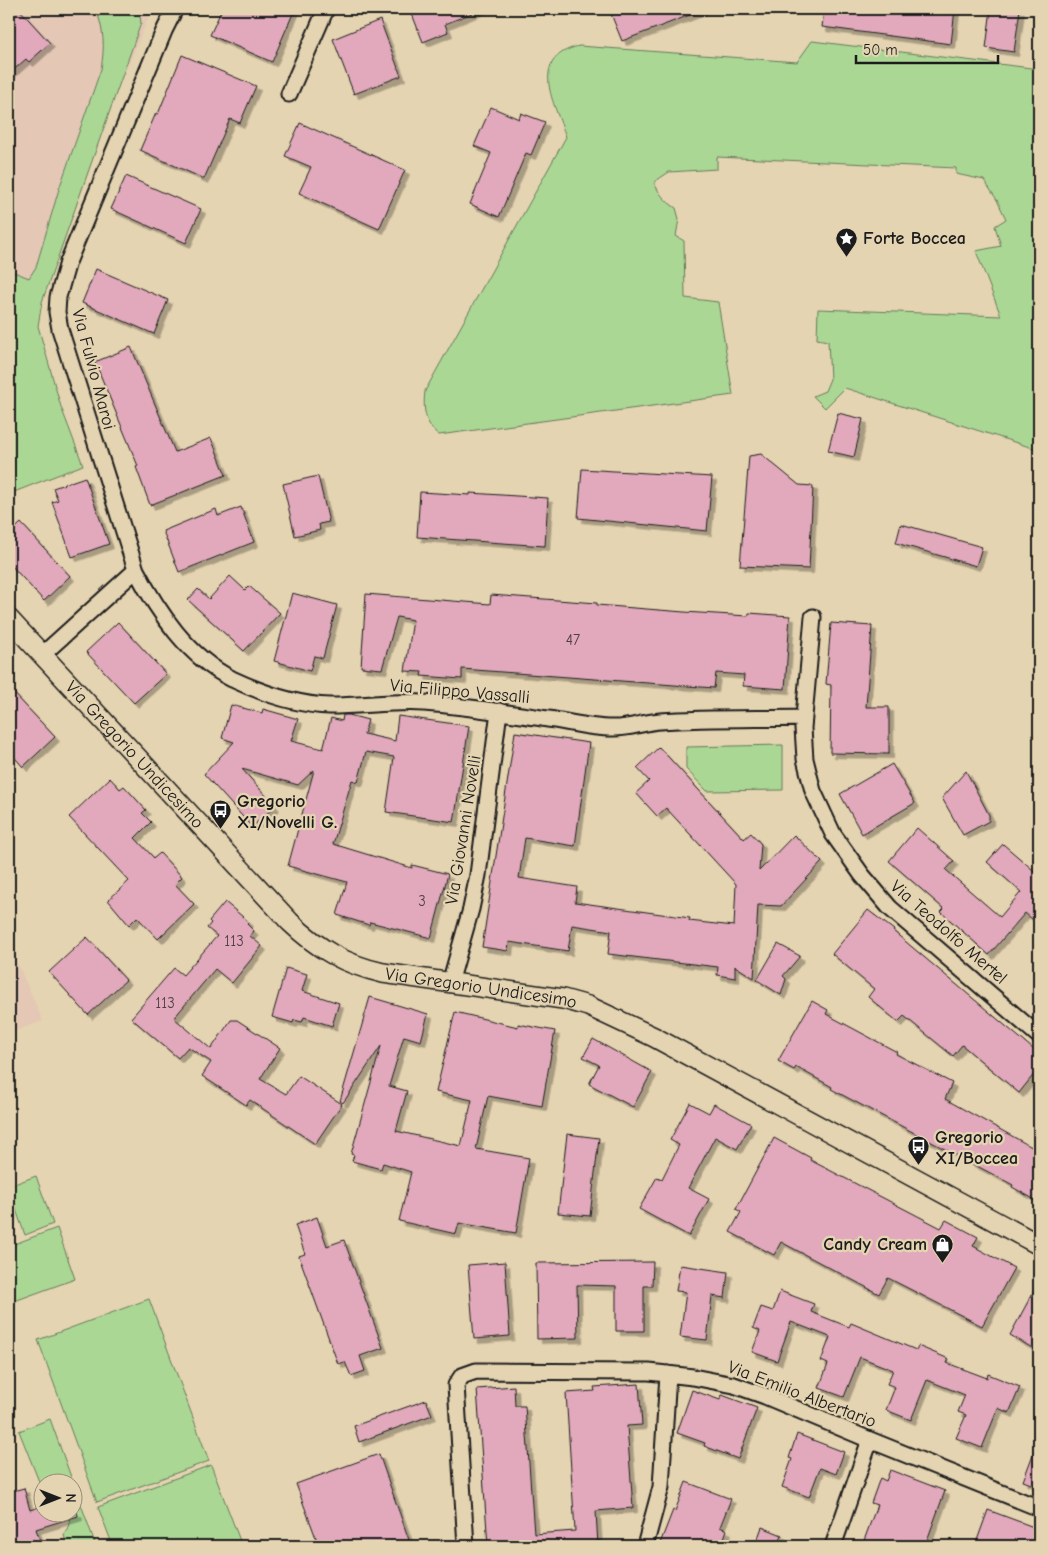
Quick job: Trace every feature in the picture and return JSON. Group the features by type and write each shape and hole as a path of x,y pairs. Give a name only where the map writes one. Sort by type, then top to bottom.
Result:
{"street":[{"name":"Via Fulvio Maroi","path":"136,570 70,366 60,329 58,304 60,289 68,262 166,26 175,9"},
{"path":"289,94 326,9"},
{"path":"42,655 136,570"},
{"name":"Via Filippo Vassalli","path":"136,570 154,602 181,638 218,670 274,696 315,705 330,706 399,702 425,703 499,711 613,728 659,721 804,718"},
{"name":"Via Teodolfo Mertel","path":"813,617 804,718 805,760 813,791 833,834 856,868 890,908 1039,1036"},
{"name":"Via Gregorio Undicesimo","path":"9,619 290,922 308,939 329,954 368,970 578,1002 654,1037 1039,1245"},
{"name":"Via Giovanni Novelli","path":"450,983 471,909 478,875 499,711"},
{"name":"Via Emilio Albertario","path":"466,1546 456,1385 462,1376 476,1371 649,1372 714,1380 749,1390 1039,1508"},
{"path":"645,1546 661,1487 668,1374"},
{"path":"833,1546 870,1440"}],"shaded area":[{"path":"9,9 142,9 149,17 33,284 9,273"},
{"path":"9,944 43,1021 9,1033"}],"green space":[{"path":"96,9 139,9 141,23 42,302 38,326 61,407 83,465 9,494 9,270 29,278 36,267 59,189 101,69 103,39"},
{"path":"812,41 1039,69 1039,450 845,388 825,408 813,396 825,391 830,379 828,341 817,339 818,309 1001,316 976,251 1001,246 995,226 1006,219 984,180 956,174 956,168 717,157 717,169 669,172 654,182 663,197 676,208 679,219 676,236 684,241 685,298 718,302 733,395 439,435 434,431 427,420 424,403 425,391 566,137 556,111 549,84 549,71 553,61 563,52 579,46 797,62"},
{"path":"783,745 783,790 707,791 686,769 686,747"},
{"path":"36,1176 53,1224 25,1235 9,1186"},
{"path":"57,1228 75,1279 9,1303 9,1246"},
{"path":"149,1299 209,1461 97,1502 38,1340"},
{"path":"50,1419 69,1472 35,1472 19,1431"},
{"path":"211,1465 242,1546 113,1546 98,1507"},
{"path":"82,1507 96,1546 67,1546 64,1535 70,1523 82,1522"}],"building":[{"path":"9,9 19,9 50,43 29,62 26,59 9,74"},
{"path":"222,9 295,9 272,62 210,35"},
{"path":"410,9 482,9 445,24 448,32 423,42"},
{"path":"609,9 702,9 703,10 622,41"},
{"path":"824,9 955,9 951,44 822,27"},
{"path":"991,9 1020,9 1014,52 986,48"},
{"path":"380,20 401,76 354,94 333,39"},
{"path":"182,55 256,86 240,123 230,119 204,179 140,150 156,113 158,114"},
{"path":"491,107 519,119 521,113 545,122 531,155 526,153 499,217 470,204 491,153 474,146"},
{"path":"300,123 405,170 379,229 299,193 311,167 285,156"},
{"path":"126,176 201,209 186,243 111,209"},
{"path":"96,269 168,300 154,334 82,303"},
{"path":"131,347 175,452 211,438 226,475 150,505 136,467 138,466 95,362"},
{"path":"838,413 863,419 854,457 828,451"},
{"path":"761,454 799,485 813,486 809,569 740,566 749,456"},
{"path":"582,469 712,477 707,531 578,518"},
{"path":"318,476 329,522 319,524 320,530 295,536 283,484"},
{"path":"85,477 109,544 72,557 52,502 58,500 53,488"},
{"path":"420,492 548,498 545,546 417,537"},
{"path":"241,507 254,542 179,572 163,531 216,509 218,516"},
{"path":"21,523 70,576 44,601 9,563 9,534"},
{"path":"901,524 982,547 976,566 896,543"},
{"path":"230,576 245,590 249,586 280,613 244,651 188,600 198,589 209,599"},
{"path":"292,593 337,605 323,658 314,656 310,671 274,661"},
{"path":"366,594 490,604 491,595 684,612 748,616 749,613 790,616 785,689 743,686 744,675 716,673 714,688 462,669 462,679 421,676 422,672 405,671 413,620 397,617 382,669 361,667"},
{"path":"118,622 166,674 134,703 86,652"},
{"path":"831,623 872,626 866,707 889,707 889,754 830,753 831,685 826,684"},
{"path":"9,688 55,737 23,767 9,751"},
{"path":"231,705 262,713 263,709 298,719 291,741 323,749 331,718 342,721 343,715 368,720 364,734 395,741 398,716 469,726 454,822 386,812 394,757 366,752 358,782 352,780 333,844 412,868 412,865 448,874 431,938 370,922 369,925 337,915 347,882 288,866 314,770 298,785 242,769 275,806 252,827 204,774 234,742 222,738"},
{"path":"515,732 589,743 575,846 525,838 519,878 577,887 575,902 690,918 689,921 734,926 736,884 666,808 657,816 636,793 649,781 637,768 659,747 744,839 751,833 761,844 759,871 794,835 822,862 781,906 758,905 754,978 735,966 735,978 717,975 718,967 608,954 611,931 572,925 568,951 509,942 508,951 482,947"},
{"path":"892,764 915,803 862,834 840,794"},
{"path":"966,771 989,815 989,821 963,835 942,798"},
{"path":"110,778 120,789 124,786 146,810 142,813 151,822 135,838 154,858 160,853 182,877 175,884 194,904 158,939 137,917 129,925 108,900 129,881 69,817"},
{"path":"917,828 954,861 946,870 1000,917 1021,892 987,862 1003,844 1039,875 1039,925 1025,913 989,955 941,912 944,909 889,861"},
{"path":"225,902 249,922 247,924 254,931 250,936 262,946 232,983 215,969 174,1018 211,1049 231,1020 237,1020 280,1048 260,1079 286,1094 299,1076 342,1104 315,1144 250,1100 246,1105 202,1076 211,1062 188,1047 178,1058 131,1018 174,968 183,975 217,936 207,928 211,923 209,921"},
{"path":"868,910 1039,1054 1039,1068 1019,1093 962,1045 953,1056 904,1016 898,1022 868,997 874,989 832,954"},
{"path":"87,937 126,980 88,1015 49,972"},
{"path":"778,944 800,956 783,976 786,979 781,995 757,980"},
{"path":"286,968 307,974 302,991 339,1003 332,1026 304,1017 302,1022 294,1020 293,1023 272,1017"},
{"path":"370,997 428,1014 421,1041 404,1036 389,1086 407,1091 396,1131 461,1146 472,1100 436,1092 455,1012 518,1027 518,1024 555,1031 542,1106 488,1096 476,1149 529,1158 516,1233 459,1223 456,1234 399,1221 411,1172 383,1163 381,1169 352,1161 354,1155 351,1154 381,1046 343,1103 340,1101"},
{"path":"812,1001 828,1010 826,1014 952,1083 945,1099 1039,1151 1039,1202 1012,1187 1013,1185 831,1089 832,1087 796,1067 794,1070 778,1061"},
{"path":"593,1039 652,1072 633,1107 589,1084 599,1065 583,1057"},
{"path":"690,1103 709,1113 714,1104 751,1124 737,1149 715,1137 688,1188 709,1199 689,1236 639,1209 657,1177 662,1179 679,1145 670,1140"},
{"path":"567,1134 599,1138 590,1216 558,1213"},
{"path":"774,1138 811,1158 810,1160 941,1228 946,1220 978,1237 973,1246 1014,1268 982,1326 888,1278 879,1294 781,1242 774,1255 730,1232 741,1212 736,1209"},
{"path":"317,1217 327,1246 344,1240 383,1348 360,1356 365,1371 351,1376 345,1362 338,1364 299,1256 305,1254 295,1225"},
{"path":"505,1262 510,1336 474,1339 468,1265"},
{"path":"653,1262 652,1286 644,1286 644,1331 616,1331 616,1286 577,1285 578,1338 537,1339 536,1263"},
{"path":"680,1265 728,1272 725,1298 712,1296 707,1340 680,1337 686,1292 676,1291"},
{"path":"1039,1281 1039,1340 1034,1349 1010,1335"},
{"path":"780,1291 814,1304 811,1312 849,1327 851,1323 916,1350 918,1346 949,1359 947,1363 987,1378 988,1374 1020,1387 1009,1413 998,1408 982,1448 956,1438 966,1415 958,1412 965,1395 927,1380 911,1420 886,1410 895,1387 887,1384 893,1370 860,1357 844,1397 819,1388 828,1364 821,1361 830,1337 791,1322 777,1361 752,1352 760,1331 753,1328 761,1307 773,1311"},
{"path":"639,1384 642,1425 627,1426 633,1508 596,1511 598,1546 488,1546 477,1389 514,1386 515,1406 525,1406 534,1534 575,1531 566,1393 595,1391 594,1387"},
{"path":"692,1390 720,1400 722,1395 757,1408 738,1459 704,1446 705,1443 677,1433"},
{"path":"426,1400 432,1415 359,1442 354,1426"},
{"path":"797,1434 844,1452 836,1474 820,1468 809,1497 782,1487 792,1459 789,1458"},
{"path":"1039,1441 1039,1487 1023,1481"},
{"path":"379,1454 409,1540 391,1546 319,1546 296,1484"},
{"path":"890,1470 945,1491 925,1546 862,1546 877,1505 871,1503 880,1478 886,1481"},
{"path":"686,1482 731,1499 720,1527 727,1530 721,1546 659,1546"},
{"path":"24,1488 30,1510 32,1509 32,1522 59,1522 36,1529 42,1546 9,1546 9,1492"},
{"path":"988,1510 1039,1529 1039,1546 975,1546"},
{"path":"762,1527 782,1535 778,1546 755,1546"}],"place":[{"name":"Forte Boccea","path":"847,257"},
{"name":"Gregorio XI/Novelli G.","path":"221,830"},
{"name":"Gregorio XI/Boccea","path":"919,1166"},
{"name":"Candy Cream","path":"943,1263"}]}
